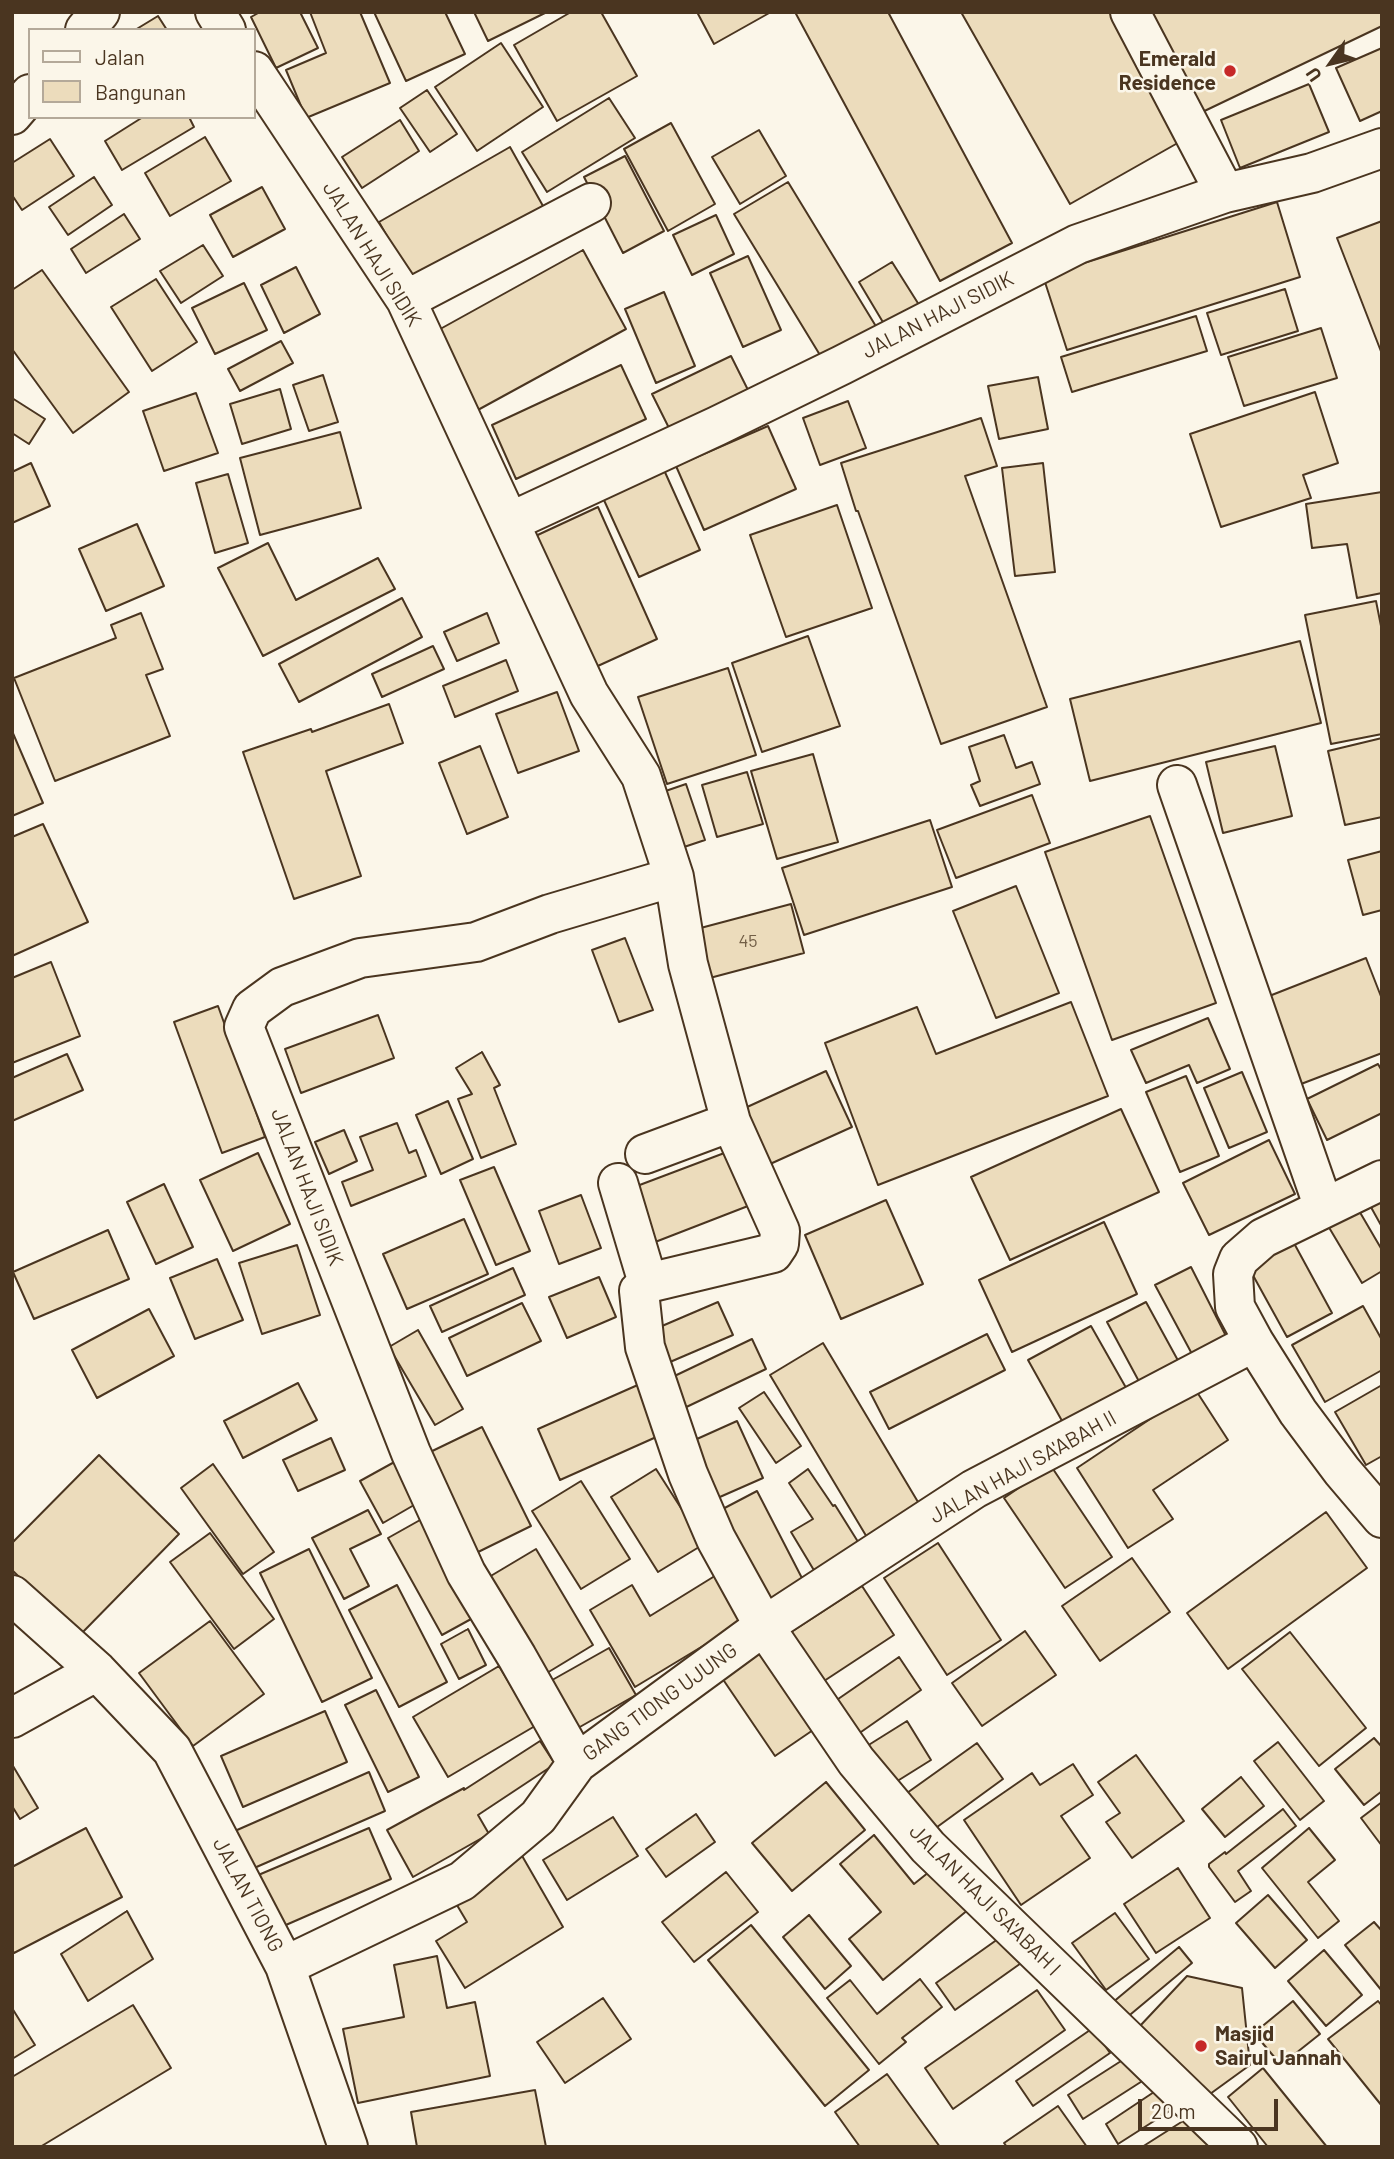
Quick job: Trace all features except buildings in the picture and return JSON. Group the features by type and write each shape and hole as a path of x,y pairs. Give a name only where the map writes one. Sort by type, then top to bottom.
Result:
{"street":[{"path":"87,28 100,12"},
{"path":"215,12 225,28"},
{"path":"1130,12 1225,193"},
{"name":"JALAN HAJI SIDIK","path":"256,74 406,300 589,694 642,776 674,877 688,964 731,1122 780,1231 779,1244 773,1254 648,1283"},
{"path":"12,115 28,96"},
{"name":"JALAN HAJI SIDIK","path":"509,522 842,365 1077,244 1225,193 1312,173 1382,148"},
{"path":"406,300 591,203"},
{"path":"1177,785 1325,1208"},
{"name":"JALAN HAJI SIDIK","path":"577,1763 466,1573 411,1453 244,1027 252,1009 282,987 359,958 476,942 550,914 674,877"},
{"path":"645,1154 731,1122"},
{"path":"1382,1180 1263,1238 1239,1259 1233,1274 1236,1307 1254,1342 1298,1412 1342,1471 1382,1518"},
{"path":"618,1183 648,1283 639,1291 645,1347 716,1539 764,1626"},
{"name":"JALAN HAJI SA'ABAH II","path":"764,1626 974,1489 1254,1342"},
{"name":"JALAN TIONG","path":"12,1595 97,1671 172,1750 285,1966 348,2147"},
{"name":"GANG TIONG UJUNG","path":"285,1966 462,1881 538,1817 577,1763 764,1626"},
{"name":"JALAN HAJI SA'ABAH I","path":"764,1626 856,1761 928,1847 1238,2147"},
{"path":"12,1718 97,1671"}],"place":[{"name":"Emerald Residence","path":"1230,71"},
{"name":"Masjid Sairul Jannah","path":"1201,2046"}]}
